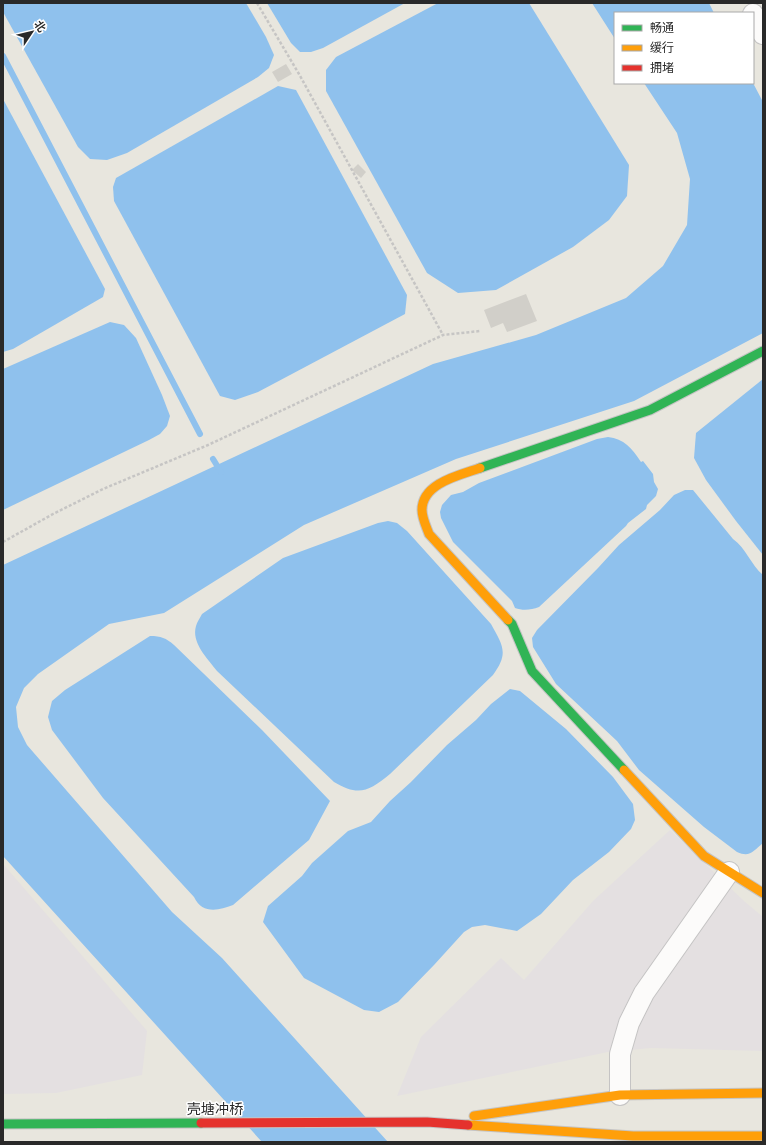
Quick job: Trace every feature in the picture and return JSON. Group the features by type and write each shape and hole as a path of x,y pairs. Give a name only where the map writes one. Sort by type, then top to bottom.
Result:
{"main road":[{"path":"763,351 650,410 443,481 431,490 425,497 422,512 422,520 429,534 512,624 532,671 704,856 763,892"},
{"path":"427,1122 620,1095 763,1093"},
{"path":"427,1122 632,1136 763,1136"},
{"name":"壳塘冲桥","path":"3,1124 427,1122"}],"street":[{"path":"748,3 752,12"},
{"path":"754,15 763,34"},
{"path":"620,1095 620,1054 629,1023 644,993 729,872"}],"path":[{"path":"256,3 299,74 443,334"},
{"path":"3,542 53,514 103,489 208,445 443,334 480,331"}],"shaded area":[{"path":"670,830 744,901 763,917 763,1051 651,1048 608,1052 397,1096 421,1037 501,958 524,980 593,901"},
{"path":"3,864 147,1031 142,1075 56,1093 3,1094"}],"water":[{"path":"3,3 246,3 266,37 274,55 269,68 258,77 127,153 107,160 90,159 78,147 3,12"},
{"path":"267,3 405,3 323,48 311,52 300,52 291,43"},
{"path":"438,3 529,3 629,165 627,196 609,220 573,247 496,290 458,293 427,273 326,91 326,70 336,57"},
{"path":"592,3 709,3 714,12 614,12 614,37"},
{"path":"645,84 754,84 763,102 763,333 634,401 456,459 304,525 164,613 109,624 38,674 24,688 16,707 18,727 27,745 172,912 222,958 388,1142 262,1142 3,856 3,565 433,364 536,335 626,298 663,266 687,225 690,179 677,133"},
{"path":"278,86 296,90 407,295 405,314 258,392 235,400 220,396 114,201 113,187 116,178"},
{"path":"3,99 105,289 103,297 13,349 3,352"},
{"path":"110,322 124,325 136,338 170,416 167,426 160,434 149,440 3,510 3,369"},
{"path":"763,379 763,555 706,480 694,458 696,433"},
{"path":"608,437 623,442 631,448 641,462 643,461 653,474 654,482 658,489 656,496 647,505 646,509 628,523 539,607 527,610 515,608 512,601 453,542 441,518 440,512 442,505 451,495 463,492 479,483 597,439"},
{"path":"685,490 693,490 763,575 763,843 748,854 741,854 737,852 704,827 639,770 617,741 556,684 533,647 532,638 537,630 619,545 660,510 674,495"},
{"path":"388,521 397,523 407,531 491,624 499,638 503,655 493,675 390,774 376,785 357,791 343,787 334,782 217,671 198,645 195,632 196,624 202,614 283,558 378,523"},
{"path":"150,636 163,638 174,645 262,730 330,801 309,840 233,905 222,909 206,909 197,902 103,798 52,730 48,717 52,701 65,690"},
{"path":"510,689 520,691 566,729 613,777 633,804 635,820 631,829 609,852 573,880 541,914 517,931 485,925 472,927 464,932 398,1002 379,1012 364,1010 304,978 263,922 268,906 302,876 312,863 348,831 371,822 390,801 447,745 476,720 491,704"}],"building":[{"path":"286,64 292,74 278,82 272,72"},
{"path":"358,164 366,172 361,178 352,170"},
{"path":"526,294 537,321 507,332 503,323 491,328 484,310"}],"waterway":[{"path":"3,56 200,434"},
{"path":"213,459 221,472"}],"traffic: fast":[{"path":"480,468 650,410 763,351"},
{"path":"508,620 512,624 532,671 624,770"},
{"path":"3,1124 201,1123"}],"traffic: slow":[{"path":"480,468 453,477 435,487 428,493 422,510 424,522 429,534 508,620"},
{"path":"624,770 704,856 763,893"},
{"path":"474,1116 620,1095 763,1093"},
{"path":"468,1125 633,1136 763,1136"}],"traffic: jam":[{"path":"201,1123 427,1122 468,1125"}]}
